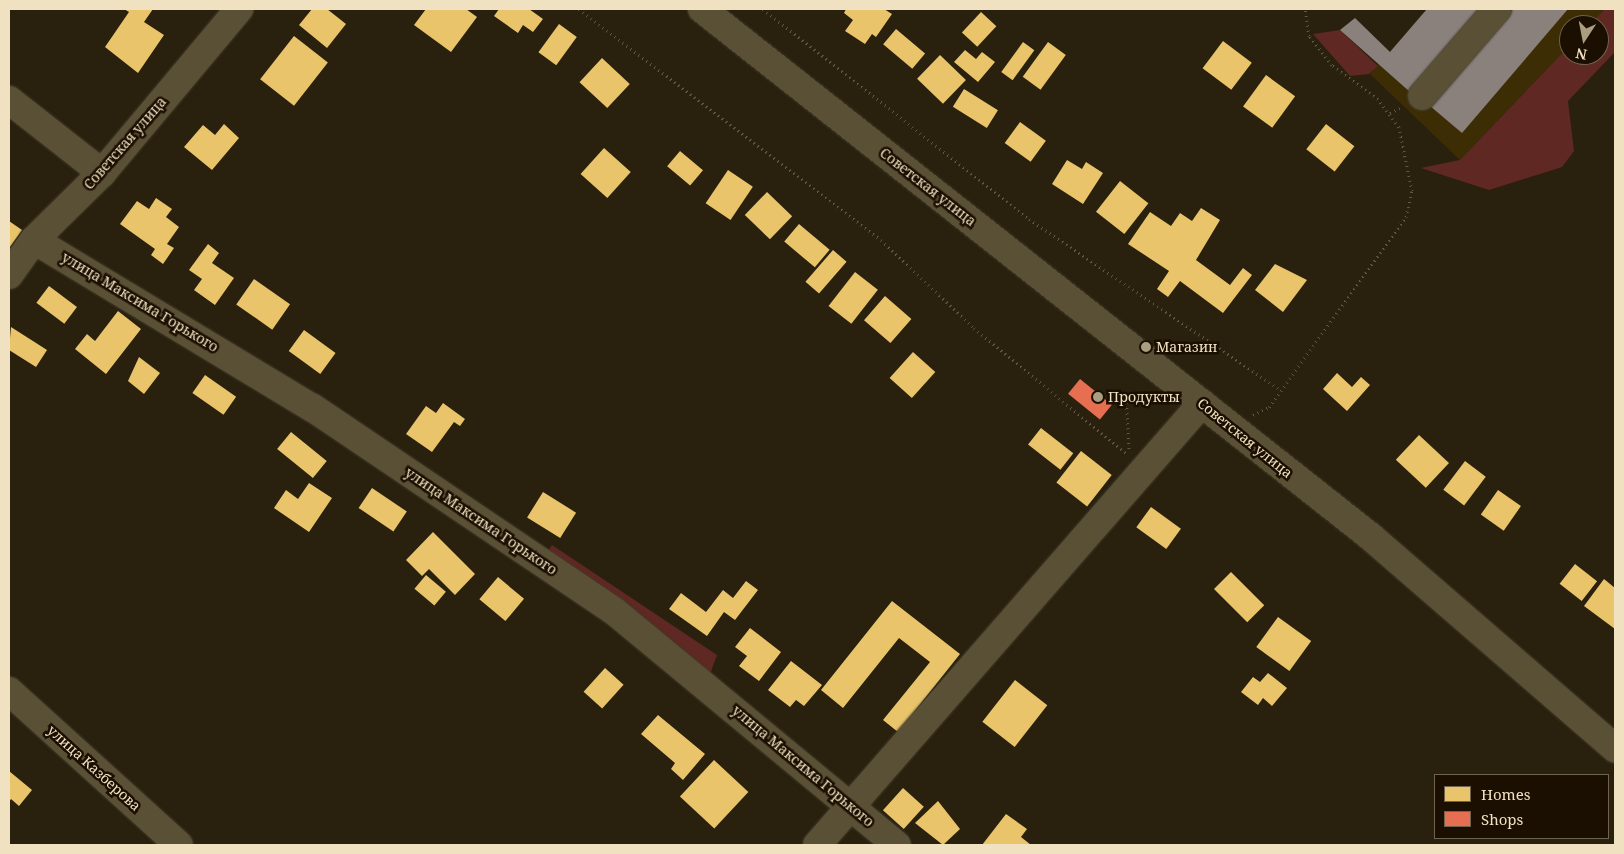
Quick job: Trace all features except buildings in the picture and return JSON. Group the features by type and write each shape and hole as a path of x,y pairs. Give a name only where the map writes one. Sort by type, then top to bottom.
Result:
{"street":[{"name":"Советская улица","path":"9,275 34,240 102,173 239,9"},
{"name":"Советская улица","path":"702,9 1371,537 1615,748"},
{"path":"1422,96 1497,9"},
{"path":"9,100 102,173"},
{"name":"улица Максима Горького","path":"34,240 313,408 614,610 897,845"},
{"path":"817,845 1202,403"},
{"name":"улица Казберова","path":"9,691 179,845"}],"path":[{"path":"579,9 881,240 974,328 1130,456 1126,393"},
{"path":"763,9 1029,219 1281,390"},
{"path":"1230,426 1269,407 1406,217 1412,191 1400,127 1378,99 1332,65 1309,36 1305,9"}],"shaded area":[{"path":"1427,9 1605,9 1599,15 1559,15 1559,56 1460,160 1370,74"},
{"path":"1605,9 1615,9 1615,52 1609,58 1609,15 1599,15"},
{"path":"1340,30 1378,66 1369,74 1350,76 1313,34"},
{"path":"1559,56 1559,65 1603,65 1568,101 1574,151 1562,167 1489,190 1421,168 1460,160"},
{"path":"552,545 717,655 710,674 543,558"}],"place":[{"name":"Магазин","path":"1146,347"},
{"name":"Продукты","path":"1098,397"}]}
